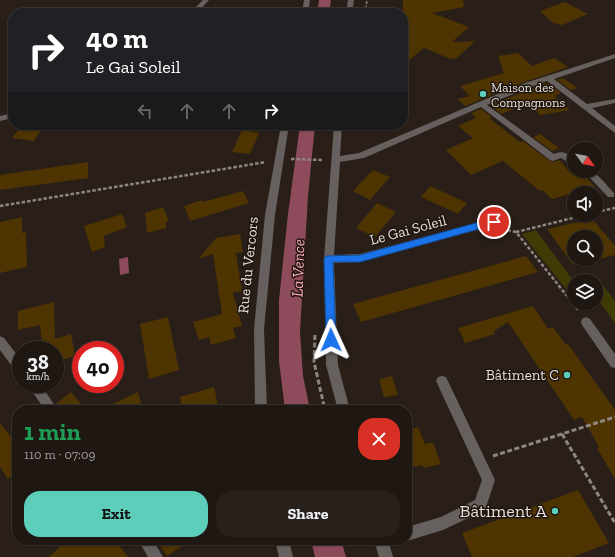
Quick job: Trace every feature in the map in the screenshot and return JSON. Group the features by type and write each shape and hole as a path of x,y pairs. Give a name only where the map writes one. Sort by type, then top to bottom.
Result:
{"street":[{"path":"198,8 206,0"},
{"path":"335,160 361,156 522,87 615,56"},
{"path":"548,78 615,130"},
{"path":"585,107 615,101"},
{"path":"481,104 553,158 562,154 567,158"},
{"name":"Rue du Vercors","path":"261,405 259,329 270,215 281,159 284,130"},
{"path":"338,130 329,259 332,366 343,405"},
{"path":"595,178 611,195"},
{"name":"Le Gai Soleil","path":"329,259 360,258 494,222"},
{"path":"586,322 615,363"},
{"path":"0,341 12,357"},
{"path":"412,532 443,523 480,505 489,480 442,381"},
{"path":"40,393 48,405"},
{"path":"148,545 156,557"},
{"path":"283,545 286,557"},
{"path":"384,545 386,557"}],"path":[{"path":"0,206 281,159 318,160"},
{"path":"603,211 615,208"},
{"path":"494,222 507,230 516,232 567,219"},
{"path":"516,232 571,299 586,322"},
{"path":"479,460 615,417"},
{"path":"562,434 615,523"}],"shaded area":[{"path":"536,230 568,274 567,290 522,234"},
{"path":"603,285 615,301 615,323 603,307"}],"water":[{"path":"319,0 331,0 330,8 318,8"},
{"name":"La Vence","path":"299,130 315,130 308,196 300,332 303,376 309,405 284,405 279,361 279,300 288,214"},
{"path":"128,257 129,273 120,275 119,259"},
{"path":"312,545 342,545 346,557 315,557"}],"building":[{"path":"403,0 463,0 464,7 432,13 469,27 452,42 475,41 456,59 451,59 424,48 408,61 408,8 403,8"},
{"path":"565,2 588,14 562,25 553,23 540,11"},
{"path":"518,53 532,66 554,58 568,67 519,84 465,106 457,99 470,96 460,86 504,73 498,56"},
{"path":"563,78 577,88 571,90 557,80"},
{"path":"547,83 561,93 554,96 570,110 540,115 529,103 501,114 490,105"},
{"path":"481,109 492,117 489,118 520,142 523,141 550,161 554,162 559,160 567,169 567,178 587,178 594,186 567,186 567,195 552,199 503,161 471,175 446,150 473,138 458,126 476,118 471,113"},
{"path":"18,130 41,130 34,141 12,138"},
{"path":"242,130 259,133 250,154 232,152"},
{"path":"540,134 559,148 552,151 533,137"},
{"path":"88,162 88,178 0,190 0,175"},
{"path":"373,170 390,177 370,200 353,191"},
{"path":"430,186 467,203 458,214 421,197"},
{"path":"243,191 249,203 190,221 184,206 202,200 203,202"},
{"path":"377,203 396,212 375,237 356,228"},
{"path":"163,207 169,221 166,222 166,228 147,233 145,213"},
{"path":"122,214 127,227 104,236 105,247 92,252 84,226"},
{"path":"22,217 22,233 26,232 27,267 0,273 0,222"},
{"path":"578,222 595,222 601,230 567,230 567,257 547,229"},
{"path":"603,232 615,246 615,255 603,258"},
{"path":"240,234 243,252 236,253 242,291 233,293 242,326 233,328 236,338 211,345 209,337 199,340 193,322 222,314 213,254 198,259 216,238"},
{"path":"526,256 538,272 361,322 353,304"},
{"path":"54,302 55,339 71,334 72,357 64,359 64,341 42,341 40,325 18,330 18,311"},
{"path":"533,306 548,329 553,327 566,345 568,344 615,410 615,479 597,448 599,447 582,417 574,420 508,322 494,331 495,334 465,343 458,328"},
{"path":"168,317 179,370 149,379 140,324"},
{"path":"392,376 398,395 384,397 379,379"},
{"path":"214,387 218,405 181,405 180,397"},
{"path":"71,392 82,405 56,405"},
{"path":"138,392 142,405 111,405"},
{"path":"0,423 12,438 12,475 8,479 0,467"},
{"path":"418,427 425,444 433,442 441,464 424,468 422,465 412,467 412,429"},
{"name":"Bâtiment A","path":"578,490 609,543 573,557 472,557 462,533"},
{"path":"62,545 119,545 128,557 49,557"},
{"path":"159,545 184,545 167,556"}],"place":[{"name":"Maison des Compagnons","path":"483,94"},
{"name":"Bâtiment C","path":"567,375"},
{"name":"Bâtiment A","path":"555,511"}],"route":[{"path":"331,340 329,259 360,258 494,222"}]}
